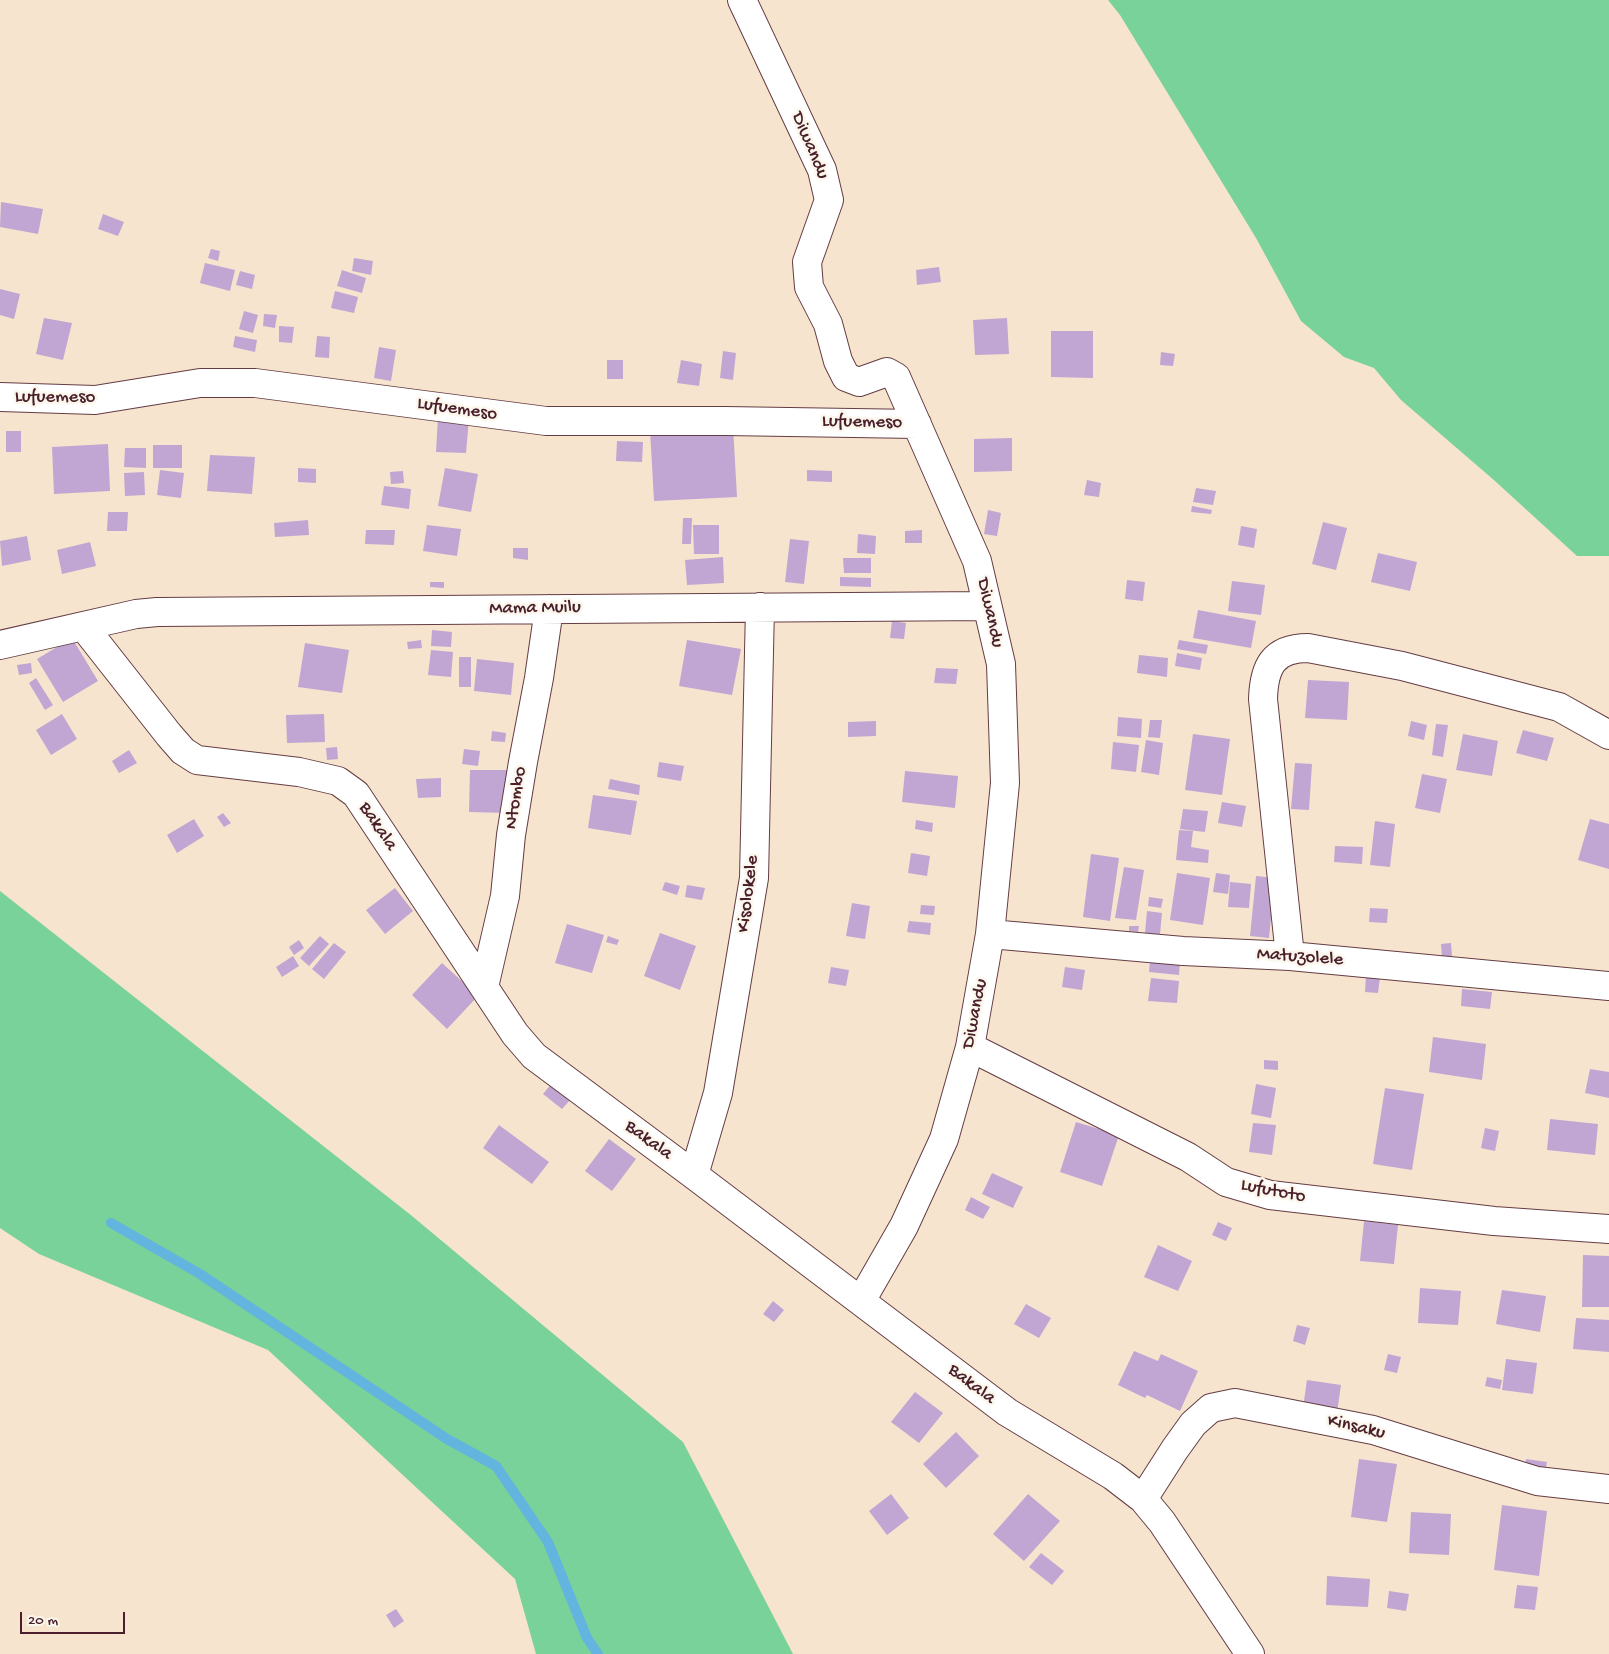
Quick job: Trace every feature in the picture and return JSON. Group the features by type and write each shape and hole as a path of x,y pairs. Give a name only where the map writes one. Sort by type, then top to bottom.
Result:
{"street":[{"name":"Diwandu","path":"742,0 822,170 830,200 807,262 809,287 828,324 838,361 846,377 859,382 887,372 896,377 977,561 1001,664 1005,783 990,934 970,1048 944,1139 904,1226 861,1301"},
{"name":"Lufuemeso","path":"0,397 95,400 200,383 255,383 546,422 725,421 917,424"},
{"name":"Mama Muilu","path":"0,645 136,614 157,612 987,606"},
{"name":"Kisolokele","path":"694,1175 718,1093 754,878 760,607"},
{"name":"Ntombo","path":"484,987 505,896 513,826 549,609"},
{"name":"Bakala","path":"84,627 169,735 183,751 197,760 298,772 338,781 356,794 515,1034 534,1056 1007,1412 1113,1476 1143,1499 1162,1522 1250,1654"},
{"path":"1290,956 1263,699 1267,671 1271,663 1280,654 1297,648 1308,648 1402,666 1559,707 1609,735"},
{"name":"Matuzolele","path":"990,934 1183,951 1290,956 1609,986"},
{"name":"Lufutoto","path":"970,1048 1188,1157 1226,1182 1270,1195 1494,1221 1609,1229"},
{"name":"Kinsaku","path":"1143,1499 1193,1424 1211,1408 1235,1403 1373,1430 1537,1481 1609,1489"}],"green space":[{"path":"1108,0 1609,0 1609,556 1577,556 1495,481 1401,400 1374,368 1344,357 1301,321 1256,238 1120,15"},
{"path":"0,891 412,1216 683,1442 793,1654 536,1654 515,1579 268,1350 39,1254 0,1228"}],"building":[{"path":"1,202 43,209 38,234 0,227"},
{"path":"103,214 124,222 118,236 98,229"},
{"path":"211,249 220,251 218,261 208,258"},
{"path":"354,258 373,261 371,275 352,271"},
{"path":"205,263 235,270 230,291 200,283"},
{"path":"939,267 941,282 917,285 916,270"},
{"path":"342,270 366,278 362,293 337,286"},
{"path":"240,271 255,275 252,289 236,285"},
{"path":"0,289 20,294 14,319 0,315"},
{"path":"335,291 358,297 354,313 331,308"},
{"path":"244,311 258,315 253,333 239,329"},
{"path":"264,314 277,315 275,328 263,326"},
{"path":"44,318 72,323 63,360 36,354"},
{"path":"1007,318 1009,354 975,355 973,320"},
{"path":"279,326 294,327 292,343 279,342"},
{"path":"1051,331 1093,331 1093,378 1051,377"},
{"path":"235,336 257,340 255,352 233,347"},
{"path":"317,336 330,337 329,358 315,357"},
{"path":"379,347 396,350 391,381 374,378"},
{"path":"723,351 736,353 733,380 720,378"},
{"path":"1161,352 1175,354 1173,366 1160,365"},
{"path":"607,360 623,360 623,379 607,379"},
{"path":"681,360 702,364 699,386 677,383"},
{"path":"438,417 469,418 466,453 436,452"},
{"path":"733,426 737,497 654,501 650,430"},
{"path":"6,431 21,431 21,452 6,452"},
{"path":"1012,438 1012,471 974,472 974,439"},
{"path":"617,441 643,442 642,462 616,461"},
{"path":"108,444 110,491 54,494 52,447"},
{"path":"153,445 182,445 182,468 153,468"},
{"path":"125,448 146,448 146,468 124,467"},
{"path":"210,455 255,457 252,494 207,491"},
{"path":"298,468 316,469 316,483 298,482"},
{"path":"445,468 478,474 471,512 438,506"},
{"path":"160,470 184,473 181,498 157,495"},
{"path":"807,470 832,471 832,482 807,481"},
{"path":"403,471 404,483 391,484 390,472"},
{"path":"144,472 145,495 125,496 124,473"},
{"path":"1087,480 1101,483 1099,497 1084,495"},
{"path":"384,486 411,489 409,509 381,505"},
{"path":"1196,488 1216,491 1213,505 1193,502"},
{"path":"1192,506 1212,510 1211,514 1191,512"},
{"path":"988,510 1001,513 997,536 984,534"},
{"path":"108,512 128,512 127,531 107,531"},
{"path":"683,518 692,518 691,544 682,544"},
{"path":"308,520 309,535 275,537 274,523"},
{"path":"1323,522 1347,528 1336,570 1312,564"},
{"path":"427,525 461,529 457,556 423,551"},
{"path":"693,525 719,525 719,554 694,554"},
{"path":"1241,526 1257,529 1254,548 1238,545"},
{"path":"366,530 395,530 394,545 365,544"},
{"path":"922,530 922,543 905,543 905,531"},
{"path":"858,534 876,536 875,554 857,553"},
{"path":"27,536 31,560 2,566 0,541"},
{"path":"790,539 809,541 804,584 785,582"},
{"path":"90,542 96,566 62,574 57,550"},
{"path":"513,548 528,548 528,560 513,558"},
{"path":"1378,553 1417,562 1410,591 1371,582"},
{"path":"723,557 724,583 687,585 685,560"},
{"path":"843,558 871,558 871,573 844,573"},
{"path":"840,577 871,578 871,587 840,586"},
{"path":"1127,580 1145,582 1143,601 1125,599"},
{"path":"1232,581 1265,585 1261,615 1228,611"},
{"path":"430,582 444,582 444,588 430,587"},
{"path":"1198,610 1256,621 1251,648 1193,638"},
{"path":"892,621 906,623 904,639 890,638"},
{"path":"432,630 452,632 451,647 431,646"},
{"path":"72,638 98,681 63,702 37,659"},
{"path":"421,640 422,648 408,649 407,642"},
{"path":"687,640 741,649 732,695 679,686"},
{"path":"1179,640 1208,645 1206,654 1177,649"},
{"path":"305,643 349,650 342,693 298,687"},
{"path":"431,650 453,652 451,677 428,675"},
{"path":"1177,653 1202,658 1200,670 1175,666"},
{"path":"1139,655 1168,658 1167,677 1137,673"},
{"path":"459,657 471,657 471,687 459,687"},
{"path":"477,659 514,663 511,695 474,691"},
{"path":"31,663 32,673 19,675 17,665"},
{"path":"936,668 958,669 956,684 934,683"},
{"path":"36,678 53,705 45,710 29,683"},
{"path":"1308,680 1349,682 1347,720 1305,718"},
{"path":"62,714 77,739 51,755 36,730"},
{"path":"324,714 325,742 287,743 286,715"},
{"path":"1118,717 1142,719 1141,738 1117,736"},
{"path":"1150,720 1162,720 1160,738 1148,737"},
{"path":"876,721 876,736 848,737 848,722"},
{"path":"1411,721 1427,725 1424,740 1408,736"},
{"path":"1436,724 1448,725 1443,757 1432,755"},
{"path":"1523,730 1554,738 1547,761 1516,753"},
{"path":"492,731 506,733 505,742 491,741"},
{"path":"1193,734 1230,739 1222,795 1185,790"},
{"path":"1463,734 1498,741 1492,776 1456,770"},
{"path":"1146,740 1163,743 1159,775 1141,772"},
{"path":"1113,742 1139,745 1136,772 1111,769"},
{"path":"337,747 338,759 327,760 326,748"},
{"path":"464,749 480,751 478,766 462,764"},
{"path":"129,750 137,763 119,773 112,761"},
{"path":"659,762 684,766 681,781 657,777"},
{"path":"1295,763 1312,764 1309,810 1291,809"},
{"path":"470,770 508,770 507,813 469,812"},
{"path":"905,771 958,776 955,808 902,802"},
{"path":"1422,774 1447,779 1440,813 1415,808"},
{"path":"441,778 441,797 418,798 416,779"},
{"path":"610,779 640,785 639,795 608,789"},
{"path":"593,795 637,801 631,835 588,828"},
{"path":"1222,802 1246,806 1242,827 1218,823"},
{"path":"1183,809 1208,811 1205,832 1180,829"},
{"path":"223,813 231,823 224,827 217,817"},
{"path":"194,819 204,836 177,853 167,835"},
{"path":"1590,819 1609,824 1609,869 1578,860"},
{"path":"916,820 933,823 932,832 915,829"},
{"path":"1375,821 1395,824 1390,867 1370,865"},
{"path":"1179,830 1193,831 1191,847 1209,850 1208,863 1176,860"},
{"path":"1335,846 1363,847 1362,864 1334,862"},
{"path":"911,853 930,856 927,876 908,873"},
{"path":"1091,854 1119,858 1110,921 1083,917"},
{"path":"1124,867 1144,870 1136,920 1115,918"},
{"path":"1177,873 1210,878 1203,925 1170,920"},
{"path":"1216,873 1230,875 1228,894 1213,892"},
{"path":"1256,876 1275,878 1269,938 1250,936"},
{"path":"665,882 680,886 677,895 662,890"},
{"path":"1230,882 1251,884 1249,908 1228,907"},
{"path":"687,885 705,888 702,900 685,897"},
{"path":"395,888 413,911 385,934 366,910"},
{"path":"1149,897 1163,899 1161,908 1148,906"},
{"path":"852,903 870,906 865,939 846,936"},
{"path":"921,905 935,906 934,915 920,914"},
{"path":"1370,908 1388,909 1387,923 1369,922"},
{"path":"1147,911 1162,913 1160,934 1145,933"},
{"path":"909,921 931,923 930,935 907,932"},
{"path":"567,924 604,935 592,973 555,963"},
{"path":"1129,926 1139,926 1138,932 1129,931"},
{"path":"660,933 696,946 680,990 644,976"},
{"path":"320,936 329,944 309,966 300,958"},
{"path":"608,936 619,940 617,945 606,942"},
{"path":"299,940 304,948 294,955 289,947"},
{"path":"334,943 346,952 324,979 312,969"},
{"path":"1451,943 1452,956 1442,957 1441,944"},
{"path":"293,956 299,966 282,977 276,967"},
{"path":"1150,959 1180,961 1179,975 1149,972"},
{"path":"442,963 478,996 447,1029 412,995"},
{"path":"831,967 849,970 846,986 828,983"},
{"path":"1065,967 1085,970 1082,990 1062,987"},
{"path":"1366,975 1380,977 1378,993 1365,992"},
{"path":"1151,978 1179,981 1177,1003 1148,1001"},
{"path":"1462,989 1492,992 1490,1009 1461,1006"},
{"path":"1433,1037 1486,1044 1482,1080 1429,1072"},
{"path":"1264,1060 1278,1061 1278,1070 1264,1069"},
{"path":"1590,1069 1609,1072 1609,1098 1585,1093"},
{"path":"552,1083 571,1099 562,1109 543,1094"},
{"path":"1256,1084 1276,1088 1271,1118 1251,1114"},
{"path":"1385,1088 1424,1094 1412,1170 1373,1164"},
{"path":"1550,1119 1598,1124 1595,1155 1547,1150"},
{"path":"1076,1122 1119,1135 1102,1186 1060,1172"},
{"path":"1253,1123 1276,1125 1272,1155 1249,1152"},
{"path":"499,1125 549,1162 532,1184 483,1148"},
{"path":"1485,1128 1499,1131 1495,1151 1481,1148"},
{"path":"609,1139 636,1159 612,1191 585,1171"},
{"path":"992,1173 1023,1187 1013,1208 982,1194"},
{"path":"971,1197 990,1207 983,1219 965,1210"},
{"path":"1364,1221 1398,1225 1394,1264 1360,1261"},
{"path":"1218,1222 1232,1228 1226,1241 1212,1235"},
{"path":"1158,1245 1192,1261 1178,1291 1144,1277"},
{"path":"1583,1255 1609,1256 1609,1307 1582,1307"},
{"path":"1420,1288 1461,1291 1458,1325 1418,1323"},
{"path":"1502,1290 1546,1296 1540,1332 1496,1324"},
{"path":"773,1301 784,1310 774,1322 763,1314"},
{"path":"1026,1304 1051,1318 1039,1338 1014,1324"},
{"path":"1576,1318 1609,1320 1609,1352 1573,1349"},
{"path":"1297,1325 1310,1328 1305,1345 1293,1341"},
{"path":"1134,1351 1158,1361 1161,1354 1198,1371 1180,1411 1147,1395 1145,1398 1118,1385"},
{"path":"1388,1354 1401,1357 1397,1373 1384,1370"},
{"path":"1506,1359 1537,1363 1533,1394 1502,1390"},
{"path":"1487,1377 1502,1380 1500,1389 1485,1386"},
{"path":"1307,1380 1341,1385 1337,1413 1303,1408"},
{"path":"915,1392 943,1413 919,1443 891,1422"},
{"path":"956,1432 979,1456 946,1488 923,1464"},
{"path":"1359,1459 1397,1464 1387,1522 1351,1517"},
{"path":"1526,1459 1547,1462 1545,1472 1525,1469"},
{"path":"891,1494 909,1518 887,1535 869,1511"},
{"path":"1028,1494 1060,1521 1024,1561 993,1534"},
{"path":"1502,1505 1547,1511 1539,1576 1494,1570"},
{"path":"1411,1512 1451,1514 1449,1555 1409,1553"},
{"path":"1041,1553 1064,1571 1052,1585 1029,1567"},
{"path":"1327,1576 1370,1579 1368,1607 1326,1605"},
{"path":"1517,1585 1538,1587 1535,1610 1514,1608"},
{"path":"1389,1591 1409,1594 1406,1611 1387,1608"},
{"path":"396,1609 404,1621 394,1628 386,1615"}],"waterway":[{"path":"111,1223 200,1274 447,1439 496,1466 548,1542 587,1638 598,1654"}]}
